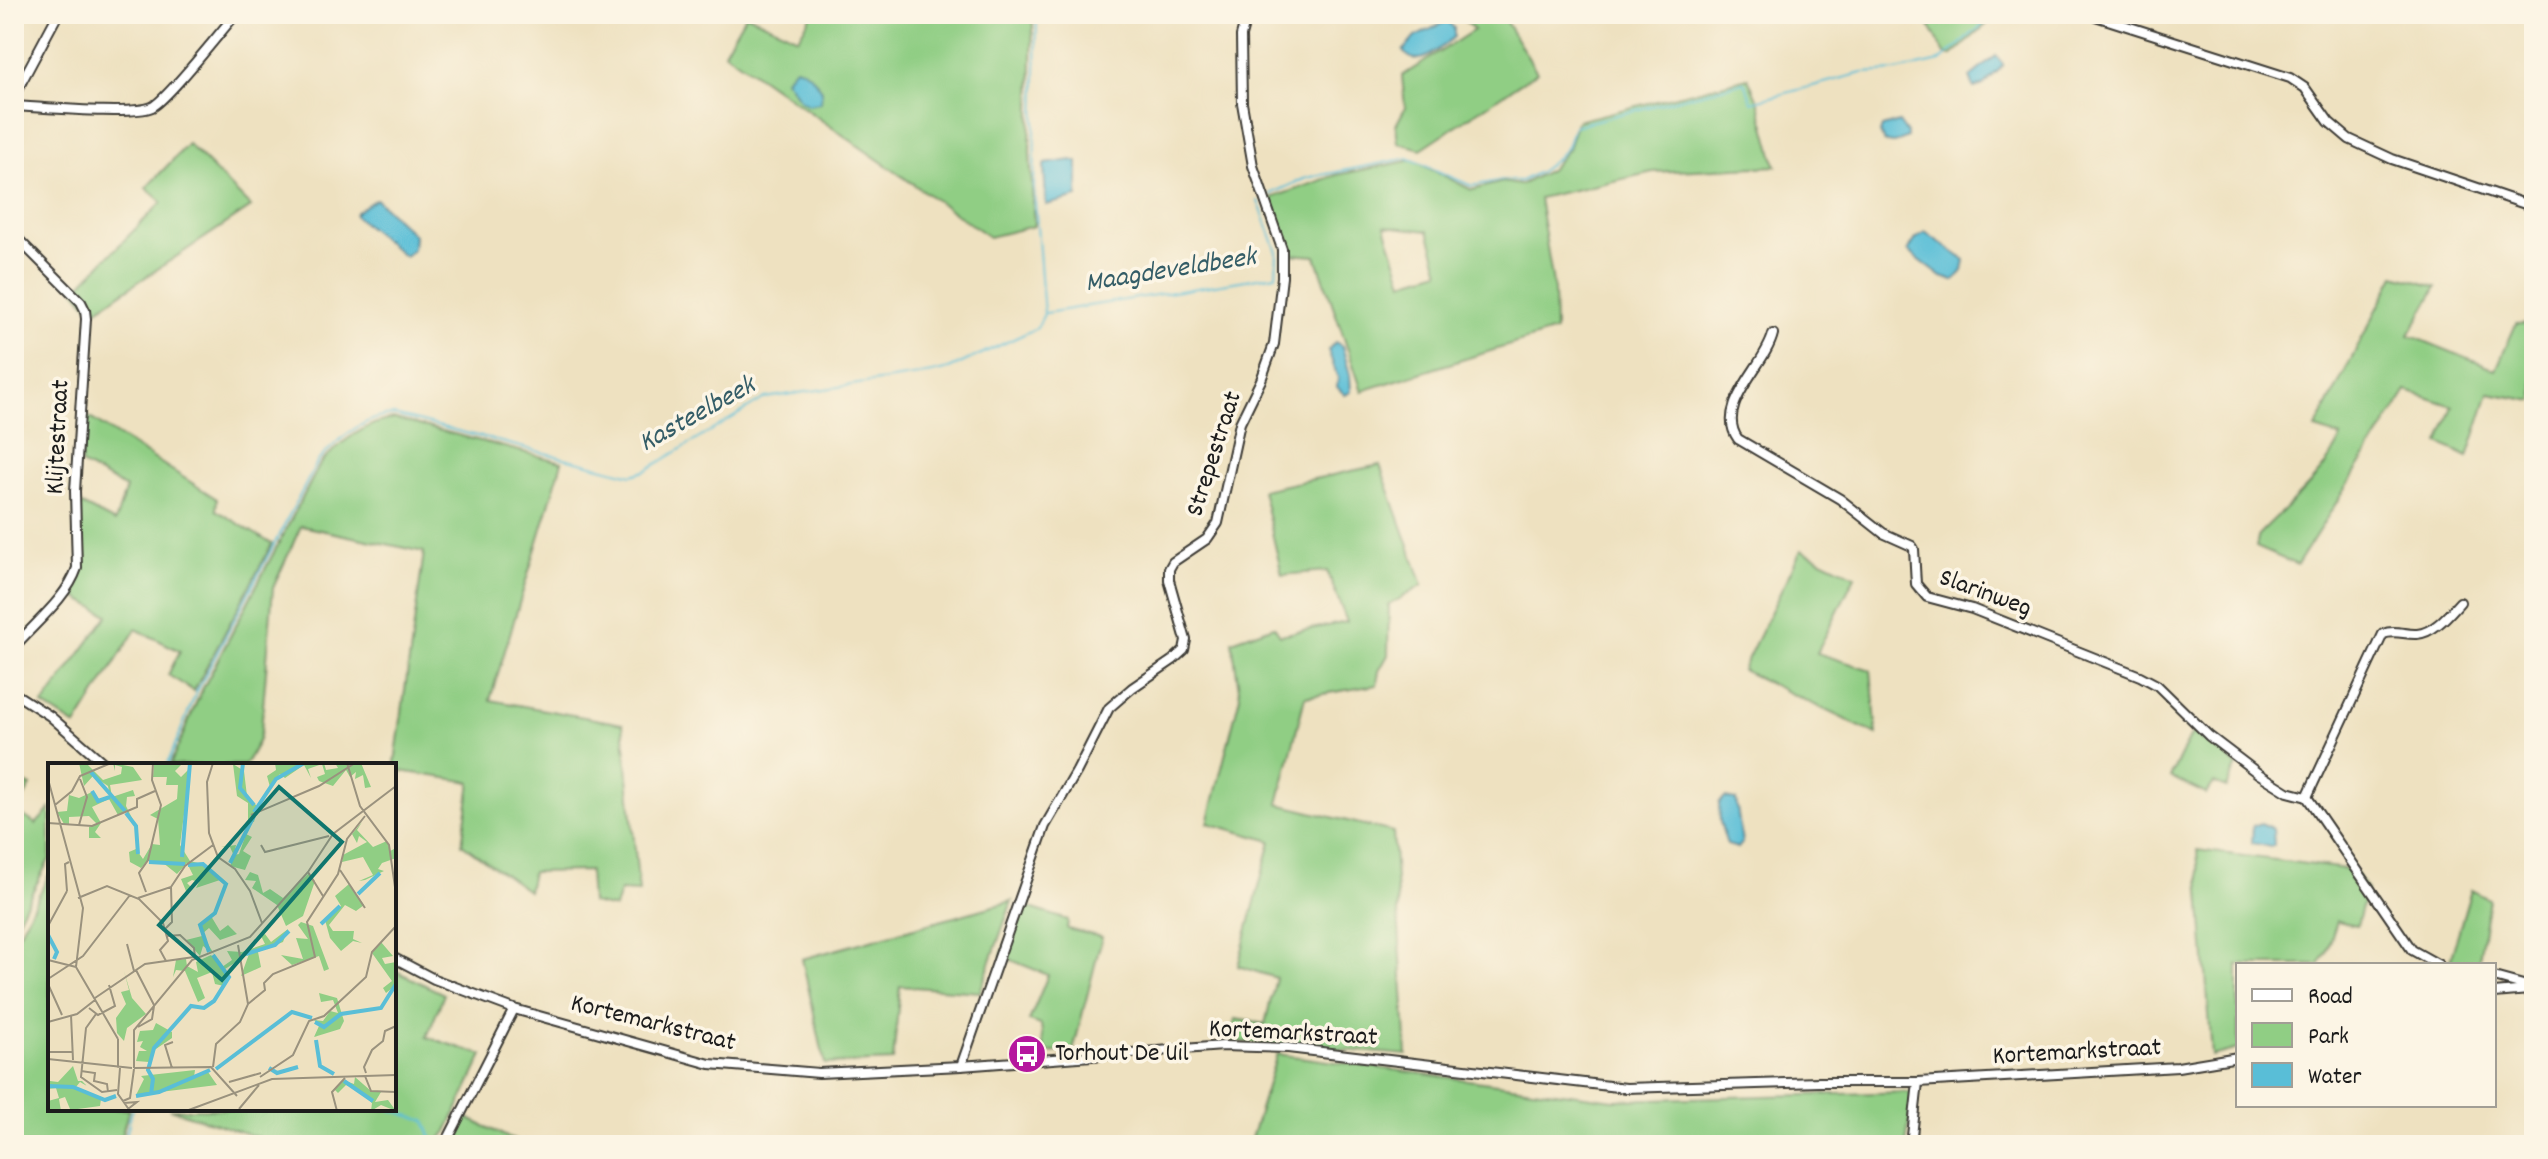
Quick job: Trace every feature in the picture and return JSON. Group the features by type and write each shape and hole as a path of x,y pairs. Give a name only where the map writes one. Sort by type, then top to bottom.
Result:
{"street":[{"path":"14,96 58,14"},
{"path":"14,106 115,110 152,107 167,94 236,14"},
{"name":"Strepestraat","path":"961,1066 1045,826 1056,804 1077,771 1109,708 1184,650 1186,640 1169,580 1169,569 1173,562 1207,539 1218,523 1240,423 1274,344 1282,249 1253,166 1242,103 1241,36 1247,14"},
{"path":"2089,14 2290,78 2305,88 2329,122 2349,139 2392,159 2534,207"},
{"name":"Klijtestraat","path":"14,235 81,302 86,319 75,491 77,568 59,597 14,647"},
{"name":"Slarinweg","path":"1773,334 1733,411 1733,431 1738,439 1840,499 1883,533 1912,546 1916,584 1922,594 2012,624 2140,676 2157,685 2209,736 2259,774 2288,792 2307,797"},
{"path":"2435,963 2412,950 2307,797 2383,634 2391,631 2418,635 2430,631 2460,602"},
{"path":"14,693 50,716 104,763"},
{"name":"Kortemarkstraat","path":"396,959 434,979 514,1009 710,1064 819,1073 961,1066 1223,1046 1288,1048 1626,1088 1918,1082 2178,1067 2236,1057"},
{"path":"2496,978 2534,989"},
{"path":"2496,993 2534,989"},
{"path":"441,1145 449,1137 514,1009"},
{"path":"1911,1145 1918,1082"}],"green space":[{"path":"746,14 798,38 811,16 809,14 1033,14 1030,152 1034,226 989,237 724,52"},
{"path":"1457,14 1494,14 1506,22 1537,72 1421,149 1398,143 1396,125 1405,108 1402,76 1474,30"},
{"path":"1923,14 1998,14 1951,56 1945,54"},
{"path":"1748,78 1759,103 1776,166 1653,172 1539,198 1554,290 1555,331 1362,391 1316,256 1288,254 1271,198 1336,175 1413,160 1472,190 1503,182 1520,185 1550,170 1568,149 1577,121","holes":["1385,226 1428,231 1440,271 1403,282"]},
{"path":"188,144 251,207 93,312 75,290 162,202 146,188"},
{"path":"2395,275 2437,287 2409,335 2496,370 2516,324 2534,323 2534,401 2489,393 2468,457 2439,443 2453,406 2407,391 2297,565 2256,547 2259,534 2317,476 2335,450 2341,437 2315,429"},
{"path":"84,414 217,499 216,510 272,544 194,691 168,675 180,651 136,629 76,726 43,705 108,615 70,594 82,571 78,503 115,522 126,488 81,464"},
{"path":"395,419 562,462 490,700 623,724 639,892 620,891 615,908 591,903 589,871 532,872 528,891 462,844 471,782 396,770 424,552 301,526 273,588 258,742 246,763 171,763 200,694 320,464 354,435"},
{"path":"1380,465 1423,585 1389,605 1388,655 1379,671 1377,685 1305,697 1278,804 1393,832 1407,1055 1230,1041 1235,1019 1265,1024 1276,978 1238,966 1271,841 1208,823 1240,696 1232,641 1274,626 1280,635 1347,622 1327,571 1282,575 1262,490"},
{"path":"1801,550 1855,576 1817,653 1871,670 1877,735 1742,670"},
{"path":"2195,727 2237,766 2226,788 2214,783 2206,794 2170,777"},
{"path":"14,778 31,786 16,811 36,824 48,811 48,862 14,927"},
{"path":"2197,850 2353,870 2367,890 2357,925 2337,921 2320,963 2236,963 2236,1050 2212,1056"},
{"path":"48,877 48,1111 128,1111 119,1145 14,1145 14,943"},
{"path":"2471,890 2489,899 2478,963 2449,963"},
{"path":"1012,901 980,992 900,986 893,1061 825,1064 802,959"},
{"path":"1021,905 1068,920 1067,929 1102,937 1073,1051 1044,1053 1041,1025 1029,1021 1048,975 1001,956"},
{"path":"396,971 444,994 427,1037 483,1055 447,1132 435,1145 282,1145 176,1111 396,1111"},
{"path":"1277,1054 1614,1100 1913,1092 1906,1145 1249,1145"},
{"path":"465,1117 524,1145 449,1145"}],"water":[{"path":"1447,21 1454,28 1454,37 1435,52 1415,59 1403,51 1415,37"},
{"path":"1996,56 2002,67 1983,85 1974,88 1970,77"},
{"path":"795,67 807,73 822,90 820,103 808,105 800,100 785,79"},
{"path":"1899,122 1907,137 1895,143 1884,142 1880,133 1882,127"},
{"path":"1078,162 1078,197 1046,205 1044,164"},
{"path":"376,199 414,235 413,249 405,257 355,216 356,212"},
{"path":"1925,232 1965,260 1963,271 1954,281 1942,277 1908,251"},
{"path":"1335,342 1342,346 1350,375 1351,392 1345,395 1337,387 1338,378 1328,350"},
{"path":"1725,798 1736,800 1742,843 1738,848 1727,845 1720,822 1719,803"},
{"path":"2261,823 2273,829 2274,845 2271,847 2252,843 2253,826"}],"waterway":[{"name":"Kasteelbeek","path":"168,763 196,693 318,461 362,424 394,415 632,475 645,471 765,398 949,369 1037,328 1044,314 1034,188 1037,14"},
{"name":"Maagdeveldbeek","path":"1270,194 1306,178 1408,158 1472,186 1502,180 1521,181 1555,160 1567,147 1574,126 1745,82 1752,102 1862,73 1896,71 1940,61 1995,14"},
{"name":"Maagdeveldbeek","path":"1046,313 1276,275 1277,252 1258,201"},
{"name":"Kasteelbeek","path":"124,1145 132,1111"},
{"path":"395,1111 425,1121 434,1143"}],"place":[{"name":"Torhout De Uil","path":"1027,1054"}]}
